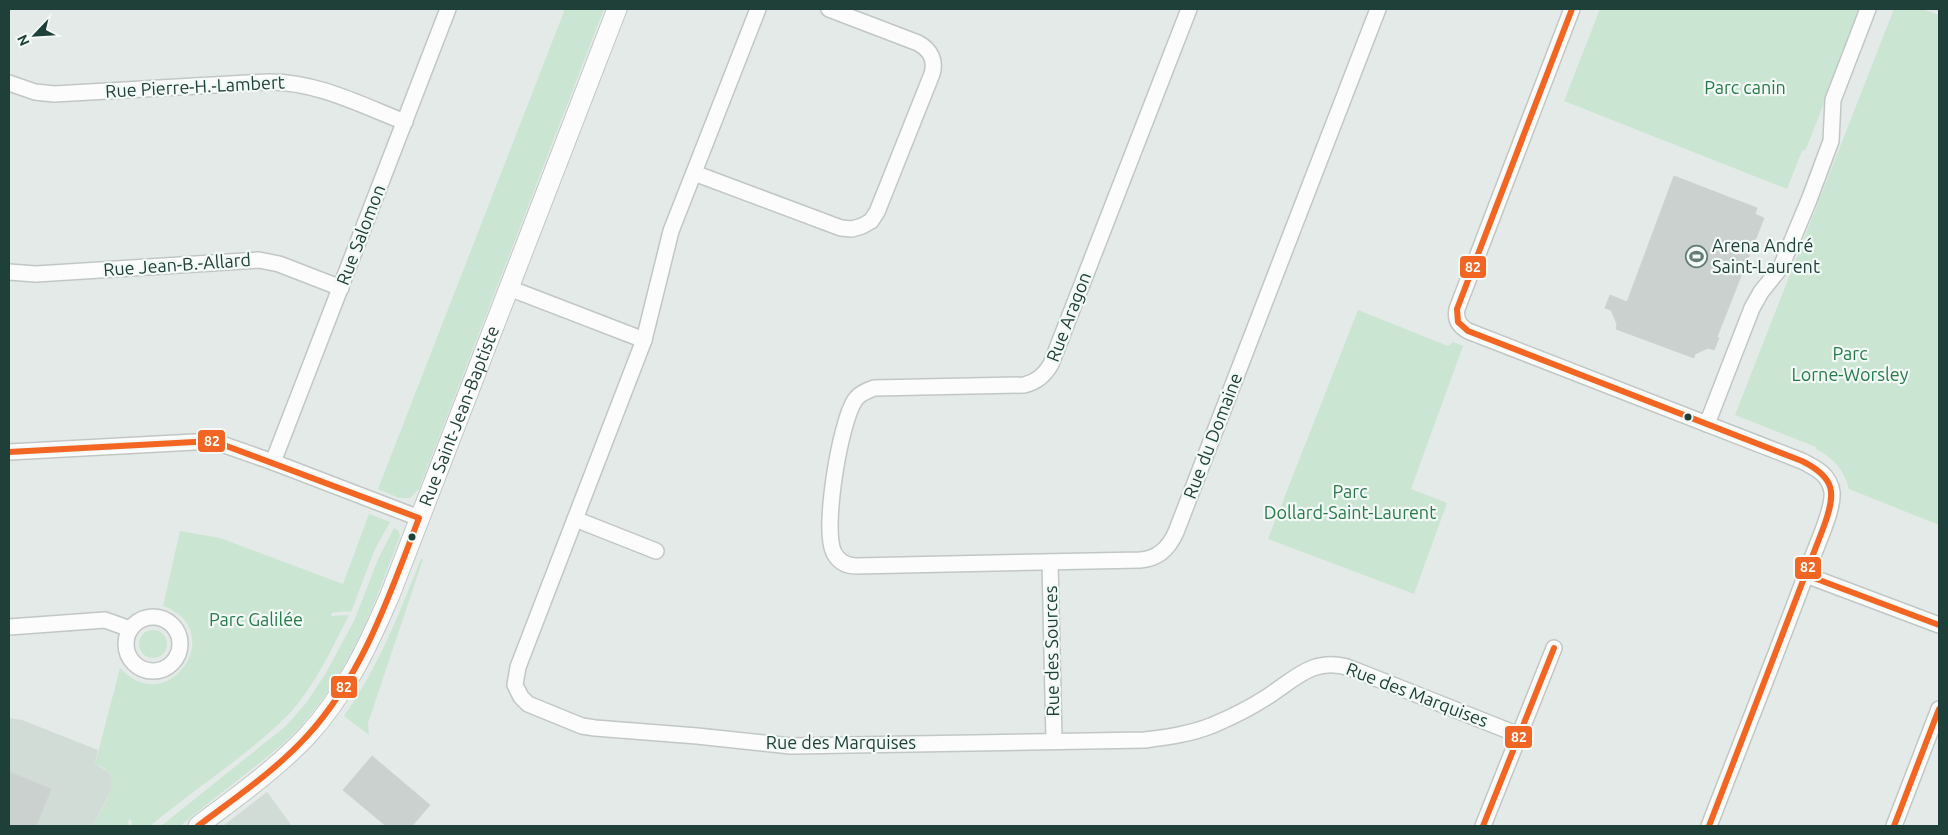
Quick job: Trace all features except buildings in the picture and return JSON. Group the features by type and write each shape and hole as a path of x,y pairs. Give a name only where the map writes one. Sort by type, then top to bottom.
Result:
{"street":[{"name":"Rue Salomon","path":"273,462 448,9"},
{"name":"Rue Saint-Jean-Baptiste","path":"198,826 289,753 312,731 334,703 368,646 390,595 617,9"},
{"name":"Rue des Marquises","path":"758,9 669,236 644,340 516,676 516,685 524,701 582,726 791,746 1054,740 1145,740 1177,736 1211,726 1248,709 1306,670 1331,664 1350,668 1519,735"},
{"path":"694,173 841,228 857,228 866,224 874,217 891,180 932,74 933,60 926,48 918,43 829,9"},
{"name":"Rue Aragon","path":"836,557 831,540 834,478 851,406 860,395 878,388 1024,386 1038,380 1048,368 1189,9"},
{"name":"Rue du Domaine","path":"836,557 843,563 856,566 1145,560 1161,554 1172,541 1378,9"},
{"path":"1572,9 1457,309 1457,320 1461,327 1468,332 1810,465 1822,473 1830,487 1832,497 1830,508 1806,575 1709,826"},
{"path":"1707,424 1752,308 1761,292 1781,268 1809,200 1831,141 1833,100 1868,9"},
{"name":"Rue Pierre-H.-Lambert","path":"9,83 35,92 54,94 292,82 323,90 405,122"},
{"name":"Rue Jean-B.-Allard","path":"9,272 36,274 259,260 279,264 341,288"},
{"path":"509,288 644,340"},
{"path":"9,452 208,440 273,462 419,518"},
{"path":"575,519 656,551"},
{"name":"Rue des Sources","path":"1050,562 1054,740"},
{"path":"1806,575 1939,625"},
{"path":"9,627 105,620 130,629"},
{"path":"1483,826 1554,648"},
{"path":"1894,826 1939,709"}],"shaded area":[{"path":"9,718 22,720 98,750 95,764 109,772 112,778 112,788 93,826 9,826"},
{"path":"267,792 292,826 223,826"}],"green space":[{"path":"565,9 604,9 419,489 410,498 399,498 378,489"},
{"name":"Parc canin","path":"1600,9 1861,9 1806,149 1802,151 1787,189 1564,101"},
{"name":"Parc Lorne-Worsley","path":"1894,9 1922,9 1939,15 1939,525 1849,489 1841,470 1828,456 1816,449 1816,447 1735,415"},
{"name":"Parc Dollard-Saint-Laurent","path":"1358,310 1448,346 1453,342 1463,346 1411,489 1447,503 1414,594 1268,539"},
{"name":"Parc Galilée","path":"369,514 390,522 375,549 351,612 332,613 331,616 349,615 315,678 290,713 240,757 150,826 132,826 131,819 128,822 129,826 93,826 107,799 112,784 109,772 95,764 120,668 139,681 157,684 173,678 185,666 192,650 191,633 182,617 163,606 180,531 220,538 343,584"},
{"path":"394,528 398,530 400,536 371,611 349,657 323,699 307,719 279,747 180,826 161,826 286,726 307,702 327,671 354,621 379,557"},
{"path":"421,559 423,559 368,723 369,735 344,716 378,660"},
{"path":"153,630 163,634 167,644 163,654 153,658 143,654 139,644 143,634"}],"transit line":[{"name":"82","path":"1572,9 1457,309 1458,322 1468,331 1802,461 1821,474 1827,480 1830,488 1830,504 1824,526 1709,826"},
{"name":"82","path":"9,452 213,441 419,518 373,633 344,687 327,712 307,736 282,761 198,826"},
{"name":"82","path":"1806,575 1939,625"},
{"name":"82","path":"1483,826 1554,648"},
{"name":"82","path":"1894,826 1939,709"}],"place":[{"name":"Arena André Saint-Laurent","path":"1696,256"}]}
